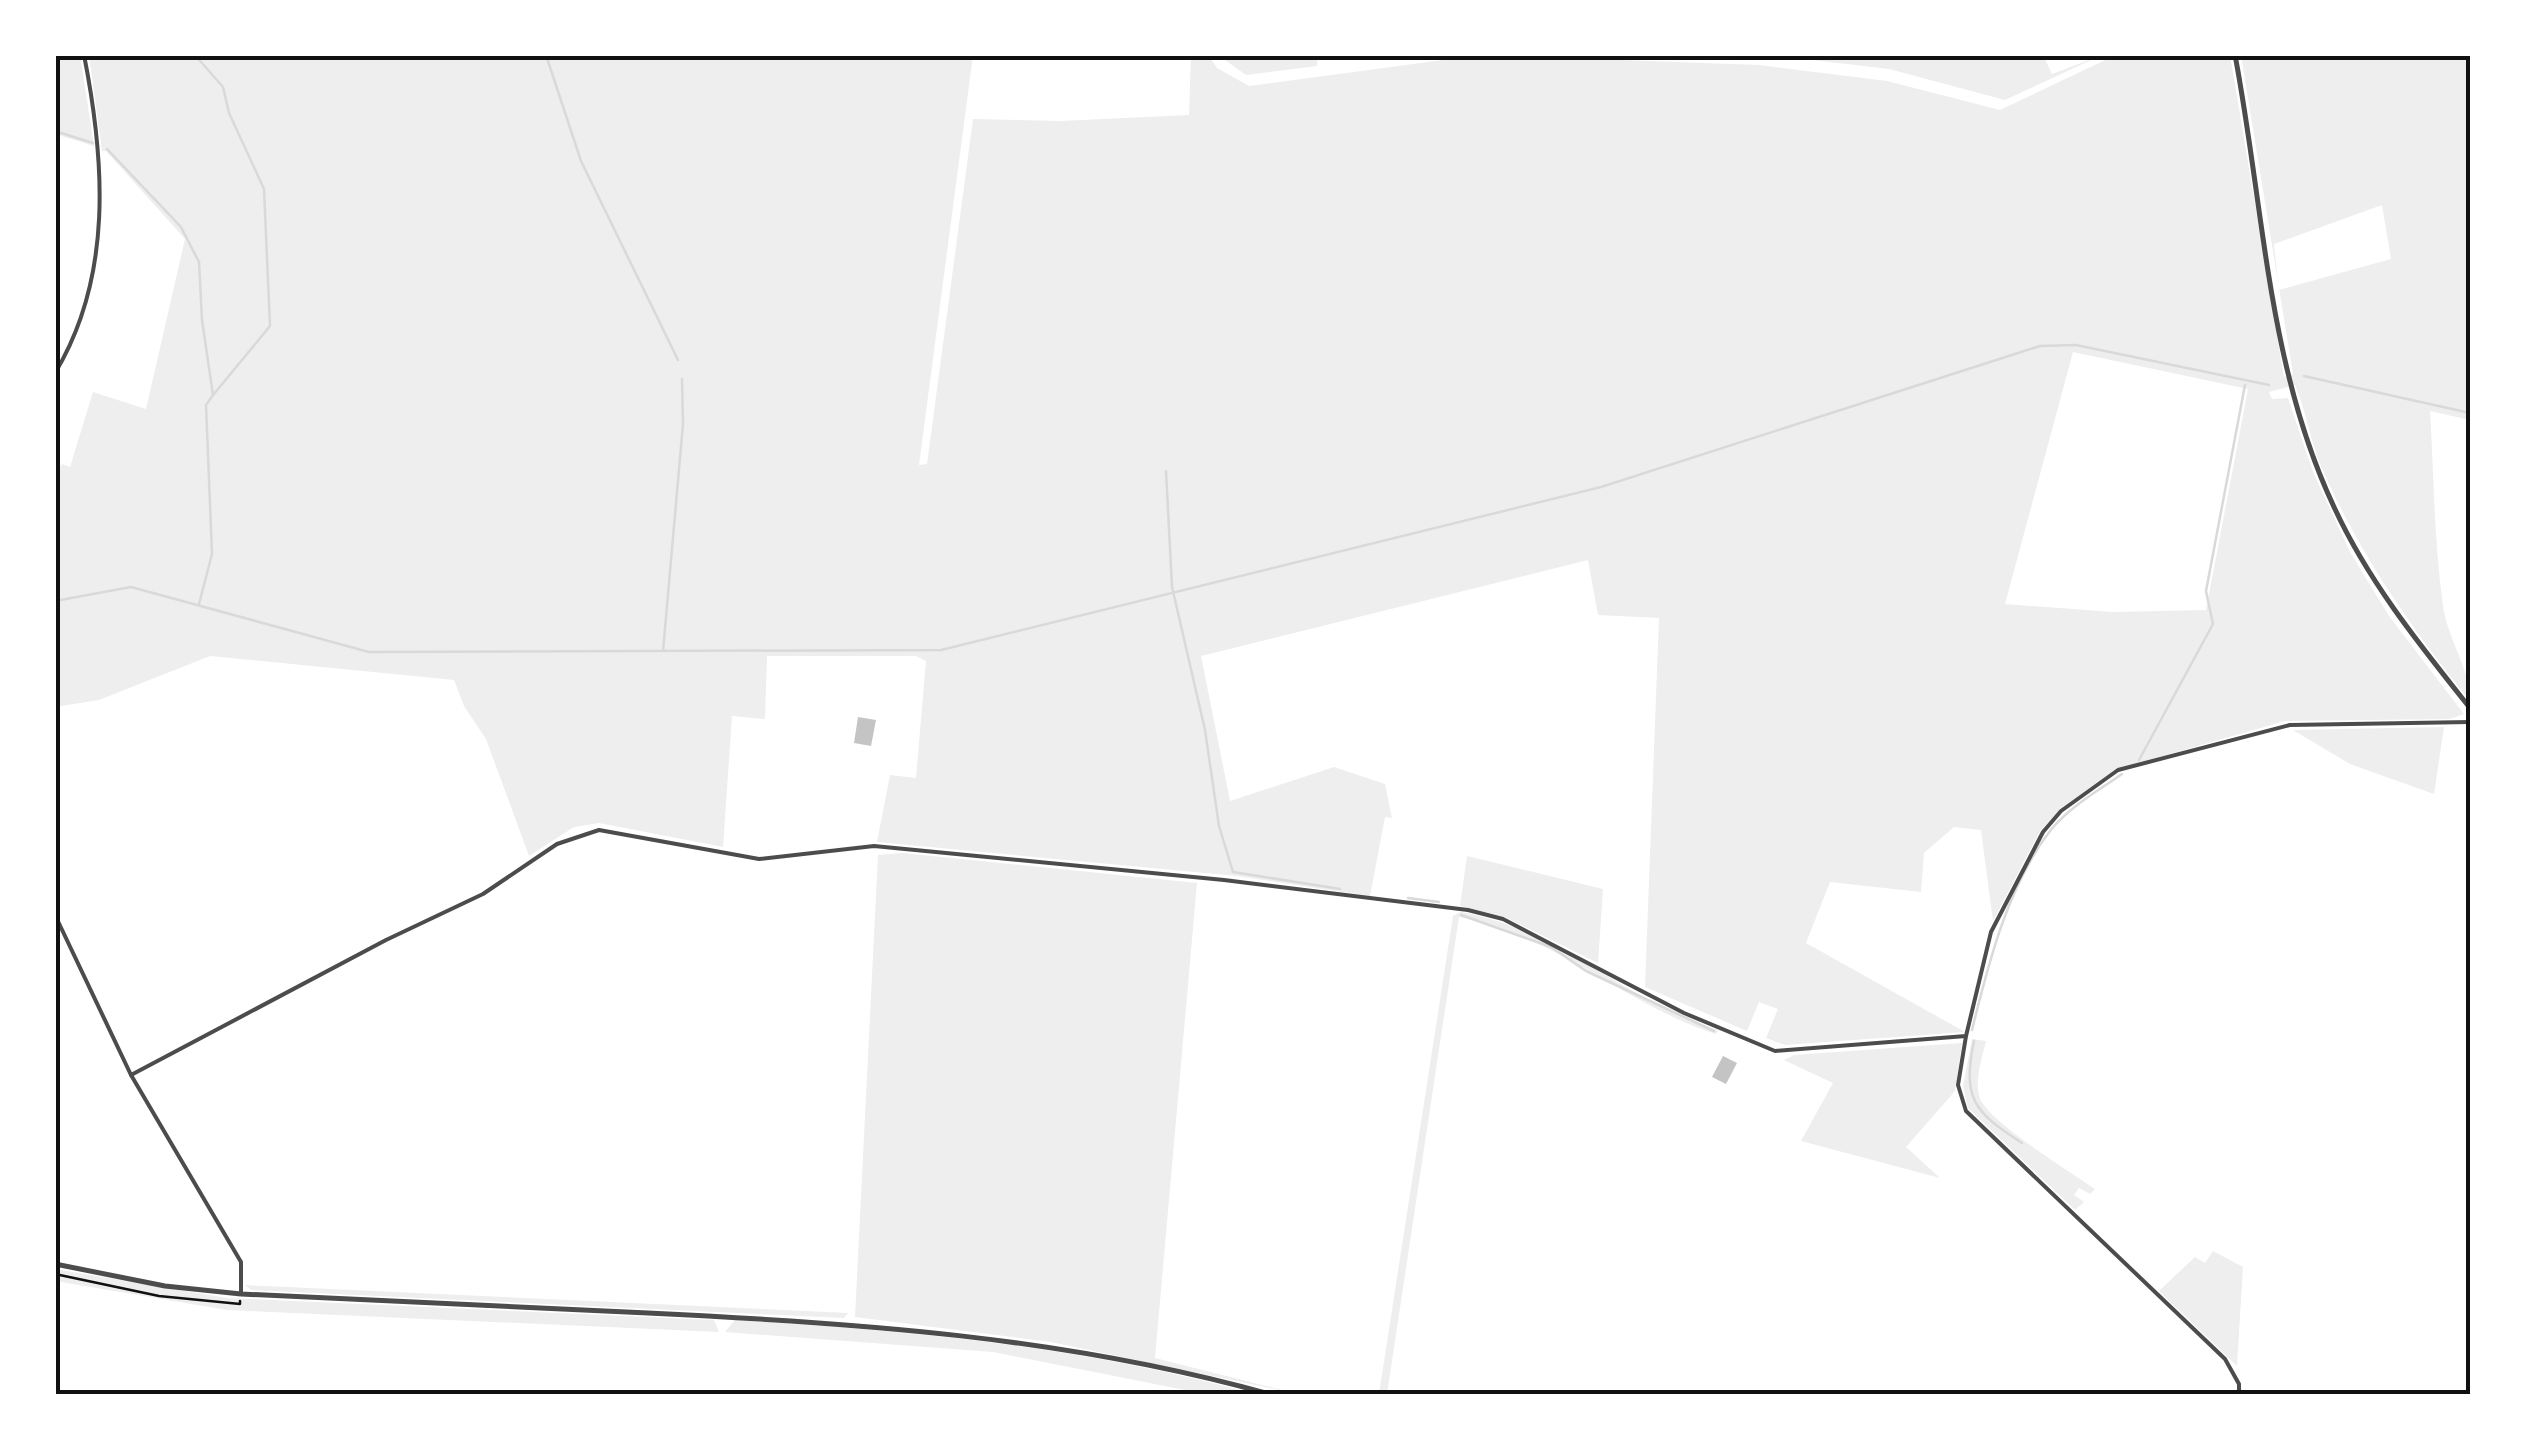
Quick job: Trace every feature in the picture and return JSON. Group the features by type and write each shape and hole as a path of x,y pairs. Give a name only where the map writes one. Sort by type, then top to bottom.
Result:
{"street":[{"path":"55,374 81,324 100,228 97,121 84,55"},
{"path":"2235,55 2284,358 2298,414 2354,546 2396,615 2470,708"},
{"path":"2238,1394 2238,1384 2225,1359 1966,1111 1958,1086 1990,932 2043,832 2061,811 2118,770 2290,725 2470,722"},
{"path":"132,1075 386,940 484,894 556,844 598,830 759,859 874,846 1224,880 1468,910 1504,919 1684,1013 1775,1052 1966,1036"},
{"path":"55,915 132,1075 242,1262 240,1294"},
{"path":"55,1264 165,1286 240,1294 822,1320 940,1331 1011,1339 1192,1374 1269,1394"}],"path":[{"path":"55,1274 158,1296 240,1304"}],"shaded area":[{"path":"55,55 80,55 94,146 55,134"},
{"path":"89,55 973,55 919,465 927,464 973,119 1061,121 1189,115 1191,55 1208,55 1217,68 1249,86 1480,55 1759,65 1887,81 2000,110 2116,55 2230,55 2284,377 2293,374 2279,290 2391,259 2382,205 2274,244 2278,284 2241,55 2470,55 2470,420 2430,411 2443,606 2470,701 2407,617 2352,529 2321,466 2295,385 2269,392 2272,399 2288,398 2313,472 2350,552 2389,616 2464,714 2450,719 2285,721 2114,770 2060,809 2040,831 1993,921 1981,830 1954,827 1924,853 1921,892 1830,882 1806,943 1965,1032 1785,1045 1766,1038 1778,1009 1759,1002 1747,1031 1645,987 1659,618 1598,615 1588,560 1201,656 1230,801 1334,767 1385,784 1392,818 1385,817 1370,896 1237,876 877,842 890,775 916,778 926,661 916,656 767,656 765,719 732,716 723,847 599,823 574,827 529,856 486,739 464,706 454,680 210,656 99,700 55,707 55,475 62,464 70,467 93,392 146,409 185,239 102,151","holes":["2073,352 2248,389 2206,610 2113,612 2005,604"]},
{"path":"1218,55 1318,55 1317,66 1246,75"},
{"path":"1770,55 2043,55 2052,74 2102,55 2005,100 1889,69"},
{"path":"2444,727 2434,794 2350,764 2293,730"},
{"path":"902,853 1197,883 1155,1358 1298,1394 1051,1342 855,1317 878,855"},
{"path":"1467,856 1603,889 1598,963 1505,917 1460,906"},
{"path":"1460,912 1527,933 1653,1002 1718,1030 1716,1034 1684,1022 1524,937 1459,917 1387,1394 1379,1394 1453,916"},
{"path":"1972,1039 1986,1041 1978,1082 1985,1106 2012,1131 2095,1189 2090,1194 2079,1188 2074,1195 2084,1202 2075,1210 1968,1108 1963,1086"},
{"path":"1962,1043 1955,1091 1906,1147 1940,1178 1801,1141 1833,1083 1784,1060 1794,1055"},
{"path":"2213,1251 2243,1267 2237,1366 2159,1291 2195,1257 2205,1263"},
{"path":"55,1269 227,1298 714,1320 719,1332 227,1310 55,1281"},
{"path":"245,1285 848,1313 844,1318 251,1290"},
{"path":"735,1320 866,1329 1061,1352 1190,1377 1254,1394 1205,1394 993,1352 725,1332"}],"building":[{"path":"858,717 876,720 871,746 854,743"},
{"path":"1723,1056 1737,1063 1726,1084 1712,1077"}],"waterway":[{"path":"195,55 223,87 229,113 264,189 270,326 214,394"},
{"path":"546,55 581,161 678,360"},
{"path":"55,131 93,143"},
{"path":"107,149 181,227 199,262 202,320 213,395 206,405 212,554 199,604"},
{"path":"55,601 131,587 369,652 941,650 1601,487 2040,346 2076,345 2269,385"},
{"path":"2304,376 2470,413"},
{"path":"663,651 683,424 682,379"},
{"path":"2139,760 2213,624 2206,591 2245,385"},
{"path":"1166,471 1172,587 1205,730 1219,826 1233,872 1340,889"},
{"path":"1972,1030 2001,926 2035,852 2066,814 2122,774"},
{"path":"1408,898 1439,902"},
{"path":"1461,915 1551,947 1586,971 1714,1031"},
{"path":"1974,1041 1970,1077 1975,1102 1993,1122 2022,1143"}]}
